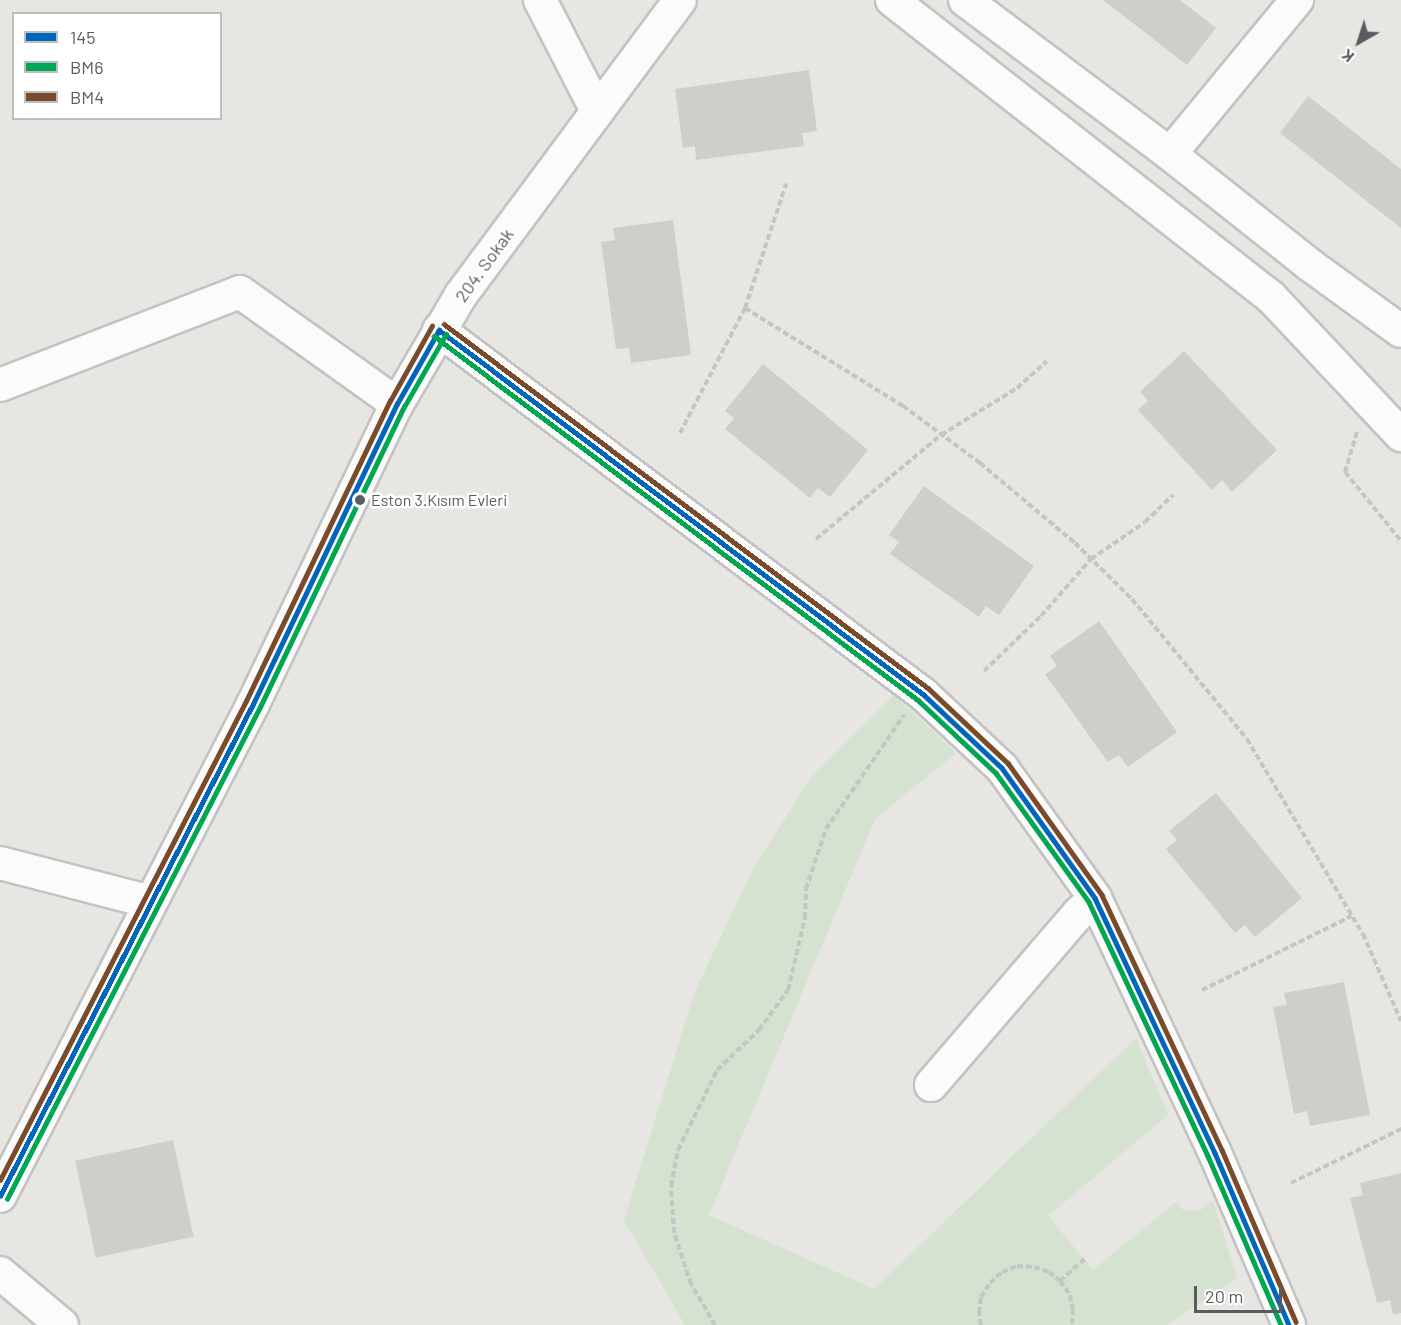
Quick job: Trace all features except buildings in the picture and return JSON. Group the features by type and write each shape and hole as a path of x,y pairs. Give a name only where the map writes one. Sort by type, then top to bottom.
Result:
{"street":[{"path":"540,0 597,111"},
{"name":"204. Sokak","path":"0,1196 253,704 397,404 439,330 461,295 681,0"},
{"path":"892,0 1271,297 1401,435"},
{"path":"965,0 1170,154 1310,265 1401,331"},
{"path":"1170,154 1297,0"},
{"path":"0,385 240,292 397,404"},
{"path":"439,330 924,694 1002,768 1095,898 1215,1153 1289,1325"},
{"path":"0,862 151,902"},
{"path":"931,1085 1078,914 1095,898"},
{"path":"0,1273 62,1325"}],"path":[{"path":"680,433 745,308 786,184"},
{"path":"745,308 903,406 980,463 1090,559 1132,599 1247,739 1363,934 1401,1022"},
{"path":"816,539 941,435 1017,388 1047,361"},
{"path":"984,671 1041,616 1090,559 1145,522 1173,495"},
{"path":"715,1325 691,1284 674,1233 671,1186 678,1150 717,1070 759,1030 788,990 805,918 807,889 826,829 908,709 924,694"},
{"path":"1202,990 1352,916"},
{"path":"1291,1183 1401,1129"},
{"path":"1060,1281 1087,1257"},
{"path":"981,1325 979,1313 981,1297 990,1283 1002,1272 1017,1266 1034,1267 1049,1272 1060,1281 1070,1295 1073,1309 1072,1325"}],"green space":[{"path":"894,695 956,753 875,819 709,1215 874,1289 1136,1038 1168,1115 1048,1216 1093,1270 1176,1202 1184,1211 1199,1211 1213,1201 1237,1278 1167,1325 685,1325 624,1220 694,994 753,869 812,776"}],"transit line":[{"name":"BM4","path":"444,324 928,688 1008,763 1102,895 1222,1150 1296,1322"},
{"name":"BM4","path":"0,1180 246,701 390,401 432,326"},
{"name":"145","path":"439,330 923,694 1002,768 1095,898 1215,1153 1289,1325"},
{"name":"145","path":"0,1196 253,704 397,404 439,330"},
{"name":"BM6","path":"7,1199 260,707 404,407 446,334"},
{"name":"BM6","path":"434,336 918,700 996,773 1089,902 1208,1156 1281,1325"}],"place":[{"name":"Eston 3.Kısım Evleri","path":"360,500"}]}
